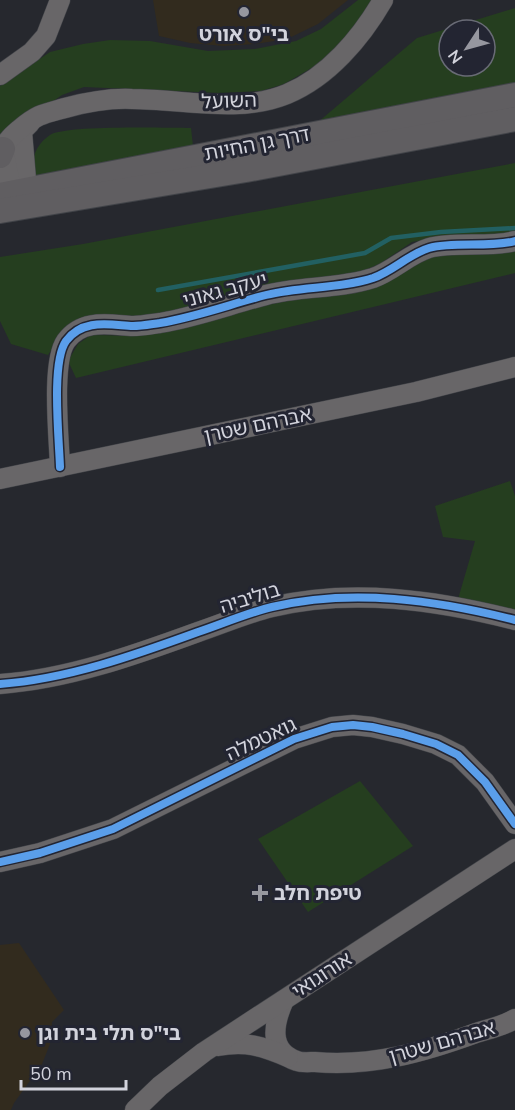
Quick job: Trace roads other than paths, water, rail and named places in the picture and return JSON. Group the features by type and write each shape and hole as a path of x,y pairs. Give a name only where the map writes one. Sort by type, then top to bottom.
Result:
{"main road":[{"name":"דרך גן החיות","path":"11,199 515,95"},
{"name":"דרך גן החיות","path":"11,199 246,170 515,119"}],"street":[{"path":"0,75 32,52 46,36 60,0"},
{"name":"השועל","path":"11,199 1,153 9,138 35,116 89,102 131,98 244,104 285,95 310,82 334,62 357,39 372,20 383,0"},
{"path":"11,199 26,165 22,131 35,116"},
{"name":"יעקב גאוני","path":"60,467 58,374 60,357 66,341 77,331 102,323 136,326 163,323 267,295 355,282 375,277 431,247 515,241"},
{"name":"אברהם שטרן","path":"0,479 405,394 515,367"},
{"name":"בוליביה","path":"0,684 36,680 94,666 270,608 319,599 369,597 418,601 515,620"},
{"name":"גואטמלה","path":"0,862 48,851 113,830 294,739 332,727 353,725 403,734 436,744 458,755 485,782 515,824"},
{"name":"אורוגואי","path":"135,1110 160,1086 212,1047 515,849"},
{"path":"284,1000 276,1017 274,1033 282,1051 297,1061"},
{"name":"אברהם שטרן","path":"212,1047 244,1043 271,1050 297,1061 345,1064 407,1056 443,1046 515,1019"}],"waterway":[{"path":"158,290 365,253 391,238 441,232 515,228"}],"place":[{"name":"בי\"ס אורט","path":"244,12"},
{"name":"טיפת חלב","path":"260,893"},
{"name":"בי\"ס תלי בית וגן","path":"25,1033"}]}
